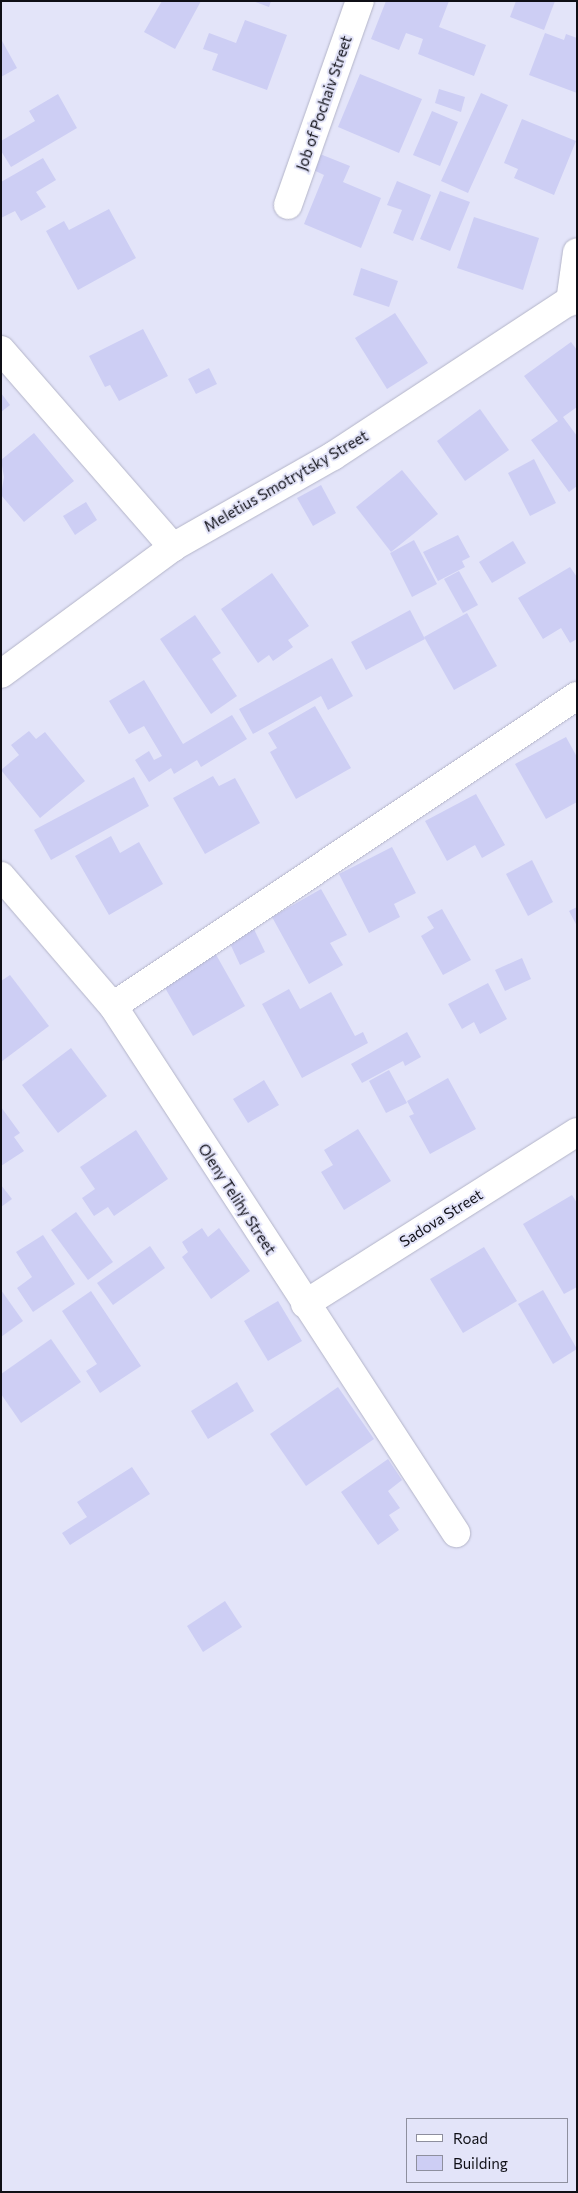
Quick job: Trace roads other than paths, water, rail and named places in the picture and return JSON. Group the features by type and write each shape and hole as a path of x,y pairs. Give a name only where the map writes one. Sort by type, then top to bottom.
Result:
{"street":[{"name":"Job of Pochaiv Street","path":"288,205 360,1"},
{"path":"573,299 577,252"},
{"name":"Meletius Smotrytsky Street","path":"1,674 173,547 342,450 573,299"},
{"path":"1,350 173,547"},
{"path":"113,1006 577,696"},
{"name":"Oleny Telihy Street","path":"1,876 113,1006 304,1304 456,1533"},
{"name":"Sadova Street","path":"304,1304 577,1132"}]}
